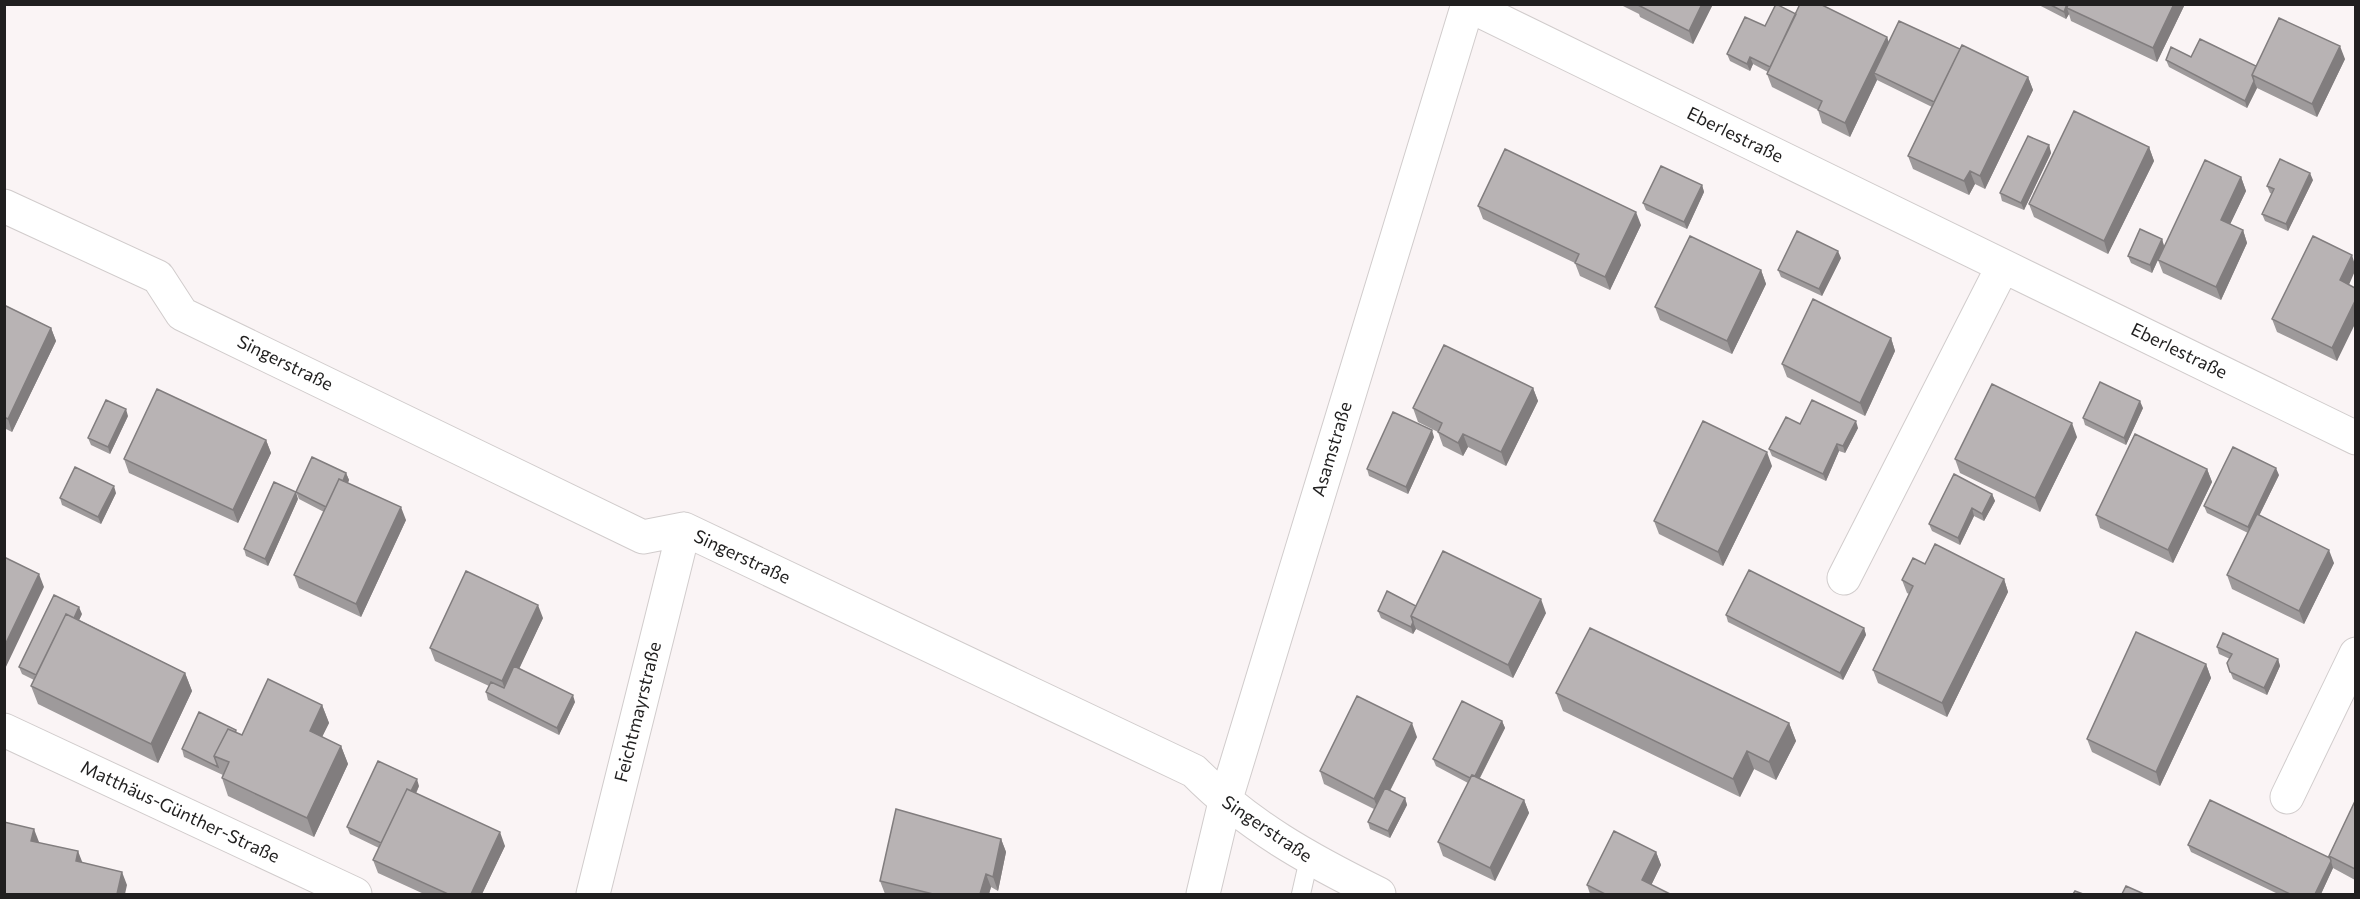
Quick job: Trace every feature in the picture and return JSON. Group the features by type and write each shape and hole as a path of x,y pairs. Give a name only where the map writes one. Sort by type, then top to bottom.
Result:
{"street":[{"name":"Eberlestraße","path":"1468,5 2355,438"},
{"name":"Asamstraße","path":"1203,894 1225,802 1468,5"},
{"name":"Singerstraße","path":"4,206 158,277 182,314 643,537 684,529 1194,771 1225,802 1309,859 1378,894"},
{"path":"1844,578 2003,266"},
{"name":"Feichtmayrstraße","path":"593,894 684,529"},
{"path":"2287,797 2355,654"},
{"name":"Matthäus-Günther-Straße","path":"4,730 355,894"}],"lane":[{"path":"1302,894 1309,859"}],"building":[{"path":"1636,4 1702,4 1689,31"},
{"path":"1776,4 1796,14 1770,67 1750,57 1747,64 1727,54 1745,17 1765,26"},
{"path":"1800,4 1820,4 1887,37 1845,123 1818,110 1822,101 1767,74"},
{"path":"2049,4 2067,4 2064,12"},
{"path":"2068,4 2174,4 2153,48 2067,8"},
{"path":"2279,18 2340,46 2312,104 2252,75"},
{"path":"1899,21 1960,49 1934,102 1874,73"},
{"path":"2200,39 2256,66 2252,75 2254,81 2245,101 2166,60 2171,47 2191,57"},
{"path":"1962,45 2028,77 1980,176 1970,171 1964,181 1908,156"},
{"path":"2074,111 2149,147 2104,241 2029,204"},
{"path":"2028,136 2049,145 2021,203 2000,193"},
{"path":"1505,149 1636,212 1605,277 1575,263 1579,254 1478,206"},
{"path":"2280,159 2310,173 2286,224 2262,214 2274,189 2267,186"},
{"path":"2205,160 2241,177 2221,220 2243,230 2216,287 2158,260"},
{"path":"1661,166 1702,185 1684,222 1643,203"},
{"path":"2140,229 2162,239 2150,265 2128,256"},
{"path":"1797,231 1838,251 1819,289 1778,270"},
{"path":"1690,236 1761,270 1727,341 1655,307"},
{"path":"2313,236 2352,255 2340,280 2355,288 2355,301 2332,348 2272,319"},
{"path":"1813,299 1891,338 1860,403 1782,364"},
{"path":"4,305 51,328 8,419 4,417"},
{"path":"1444,345 1533,388 1501,452 1463,434 1458,443 1438,432 1442,423 1413,408"},
{"path":"2100,382 2140,401 2124,438 2083,418"},
{"path":"1992,384 2072,423 2035,498 1955,459"},
{"path":"157,389 266,440 233,510 124,459"},
{"path":"106,400 126,409 108,447 88,438"},
{"path":"1812,400 1856,421 1843,446 1837,444 1823,474 1769,449 1786,417 1800,424"},
{"path":"1393,412 1432,430 1406,487 1367,469"},
{"path":"1703,421 1767,452 1718,552 1654,521"},
{"path":"2135,434 2207,469 2168,550 2096,515"},
{"path":"2233,447 2276,468 2248,527 2204,506"},
{"path":"312,457 346,473 343,481 339,479 326,507 296,492"},
{"path":"75,467 114,486 98,517 60,498"},
{"path":"1954,474 1992,494 1982,514 1972,508 1958,538 1929,524"},
{"path":"339,479 401,507 356,604 294,575"},
{"path":"274,482 296,492 265,559 244,549"},
{"path":"2257,514 2329,550 2299,611 2227,575"},
{"path":"1935,544 2004,579 1942,703 1873,670 1913,586 1902,580 1913,558 1925,564"},
{"path":"1443,551 1541,599 1508,665 1411,616"},
{"path":"4,557 39,574 4,647"},
{"path":"1749,570 1864,628 1840,673 1726,615"},
{"path":"466,571 538,605 502,681 430,648"},
{"path":"1387,591 1416,606 1411,616 1413,622 1411,627 1378,611"},
{"path":"54,595 79,607 74,618 66,614 36,675 19,667"},
{"path":"66,614 185,673 151,744 31,686"},
{"path":"1590,628 1789,723 1769,762 1747,751 1733,779 1556,693"},
{"path":"2136,632 2206,664 2156,772 2087,739"},
{"path":"2223,633 2278,659 2264,688 2230,672 2227,663 2232,654 2217,647"},
{"path":"514,666 573,695 557,728 486,692 491,682 504,688"},
{"path":"268,679 322,705 310,731 341,746 307,818 222,778 229,762 214,756 228,729 242,735"},
{"path":"1357,696 1412,723 1374,799 1320,771"},
{"path":"1462,701 1502,721 1475,776 1472,775 1470,778 1433,759"},
{"path":"199,712 236,730 235,732 228,729 214,756 218,767 182,749"},
{"path":"378,761 417,779 411,791 407,789 381,843 347,827"},
{"path":"1472,775 1524,800 1490,868 1438,842"},
{"path":"1385,788 1405,798 1388,831 1368,822"},
{"path":"407,789 500,832 471,894 448,894 373,860"},
{"path":"2210,800 2330,858 2331,861 2315,894 2290,894 2188,845"},
{"path":"2355,801 2355,869 2329,856"},
{"path":"896,809 1001,839 993,877 986,874 980,894 933,894 880,881"},
{"path":"4,822 34,829 31,841 78,851 76,861 122,872 117,894 4,894"},
{"path":"1614,831 1656,852 1642,880 1670,894 1605,894 1587,885"},
{"path":"2126,886 2144,894 2122,894"}]}
